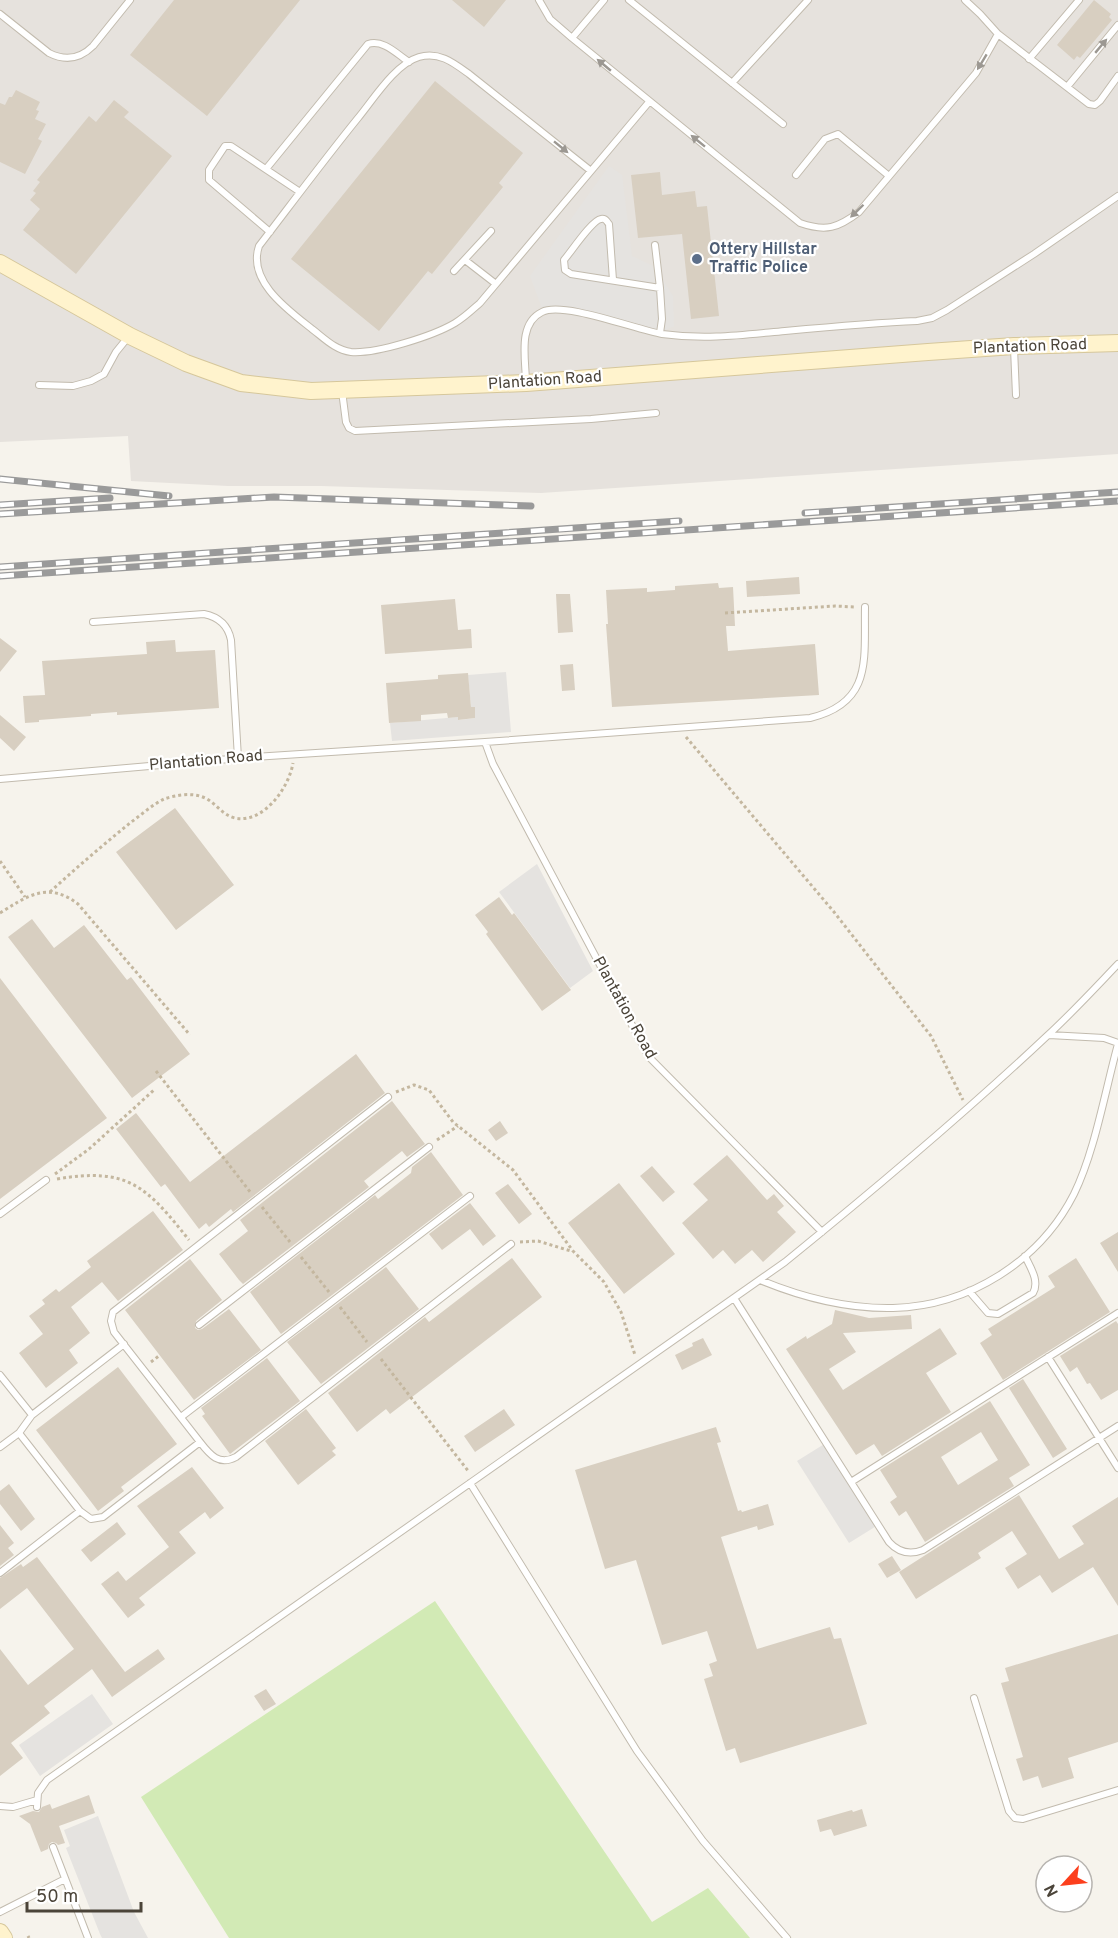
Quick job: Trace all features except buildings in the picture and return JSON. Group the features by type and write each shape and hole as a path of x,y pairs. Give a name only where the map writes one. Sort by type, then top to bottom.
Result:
{"street":[{"name":"Plantation Road","path":"0,263 130,336 186,363 241,382 311,391 526,383 1014,346 1118,343"},
{"path":"0,1932 4,1938"}],"lane":[{"path":"0,14 49,53 56,57 71,58 87,52 130,0"},
{"path":"539,0 550,19 572,38 800,223 810,227 830,228 844,223 859,212 976,73 998,34"},
{"path":"572,38 604,0"},
{"path":"629,0 783,124"},
{"path":"732,83 808,0"},
{"path":"965,0 998,34 1089,104 1095,105 1100,101 1118,75"},
{"path":"1029,59 1079,0"},
{"path":"1067,87 1118,25"},
{"path":"266,169 368,45 381,43 409,62"},
{"path":"591,171 448,59 439,56 417,58 389,80 259,246 256,254 260,271 265,284 288,311 333,346 348,352 379,350 454,324 468,314 496,284 591,171 649,102"},
{"path":"796,175 825,139 838,134 889,176"},
{"path":"270,232 211,183 208,176 209,170 225,146 228,145 300,192"},
{"path":"526,383 525,334 533,319 543,311 554,310 608,319 660,333 711,338 932,318 1034,254 1118,196"},
{"path":"613,280 609,224 601,219 594,223 564,260 566,270 571,274 660,288"},
{"path":"454,271 491,231"},
{"path":"655,245 662,319 660,333"},
{"path":"465,260 496,284"},
{"path":"39,385 73,386 92,381 104,374 116,352 130,336"},
{"path":"1014,346 1016,395"},
{"path":"342,390 346,422 349,429 355,431 591,419 656,413"},
{"name":"Plantation Road","path":"0,779 238,758 810,718 838,707 853,693 863,673 865,607"},
{"path":"93,622 204,614 223,622 231,640 238,758"},
{"name":"Plantation Road","path":"485,742 493,764 649,1057 822,1232"},
{"path":"0,1806 13,1807 37,1803 42,1786 47,1780 785,1262 897,1171 966,1111 1048,1035 1118,964"},
{"path":"760,1280 792,1293 871,1308 893,1308 938,1302 969,1291 999,1276 1025,1256 1049,1232 1062,1214 1083,1173 1118,1043 1089,1036 1048,1035"},
{"path":"388,1097 113,1312 112,1329 214,1459 231,1460 511,1244"},
{"path":"199,1324 429,1147"},
{"path":"0,1214 46,1180"},
{"path":"181,1418 470,1196"},
{"path":"969,1291 990,1314 998,1314 1033,1293 1036,1282 1025,1256"},
{"path":"734,1298 888,1542 902,1552 923,1550 1118,1426"},
{"path":"851,1482 1118,1313"},
{"path":"0,1448 19,1433 32,1415 124,1344"},
{"path":"1048,1357 1118,1468"},
{"path":"0,1375 32,1415"},
{"path":"19,1433 80,1511 91,1520 103,1517 200,1442"},
{"path":"473,1482 637,1751 703,1841 787,1938"},
{"path":"0,1573 80,1511"},
{"path":"974,1698 1009,1811 1015,1818 1023,1819 1118,1790"},
{"path":"53,1847 88,1938"},
{"path":"0,1912 65,1879"}],"path":[{"path":"725,613 835,606 865,607"},
{"path":"678,728 834,912 931,1036 961,1095 966,1111"},
{"path":"50,892 115,835 166,798 197,796 206,798 228,816 241,819 254,815 276,801 292,768 295,754"},
{"path":"0,861 25,897"},
{"path":"0,913 33,894 50,892 65,895 78,904 190,1035"},
{"path":"156,1071 374,1350 473,1482"},
{"path":"388,1097 414,1085 429,1090 458,1126 513,1170 573,1251 604,1282 621,1311 638,1366"},
{"path":"46,1180 89,1149 154,1090"},
{"path":"429,1147 449,1130 458,1126"},
{"path":"46,1180 83,1174 112,1177 135,1185 152,1197 195,1247"},
{"path":"511,1244 538,1241 573,1251"}],"shaded area":[{"path":"0,0 1118,0 1118,454 541,493 321,486 228,486 131,481 128,436 0,442"},
{"path":"609,166 622,175 632,256 655,267 673,296 674,326 660,333 574,312 543,311 530,276"},
{"path":"506,672 511,732 392,741 390,723 458,717 459,720 475,718 475,707 471,707 468,675"},
{"path":"537,864 593,971 570,988 499,892"},
{"path":"826,1443 878,1525 849,1543 797,1461"},
{"path":"92,1694 113,1724 40,1776 19,1745"},
{"path":"98,1816 134,1912 148,1938 102,1938 100,1934 66,1848 70,1846 64,1830"}],"green space":[{"path":"435,1601 652,1922 708,1888 750,1938 229,1938 141,1797"}],"railway":[{"path":"0,479 169,496"},
{"path":"805,513 1118,492"},
{"path":"0,514 274,497 531,506"},
{"path":"0,505 110,498"},
{"path":"0,576 1118,501"},
{"path":"0,567 679,521"}],"place":[{"name":"Ottery Hillstar Traffic Police","path":"697,259"}]}
